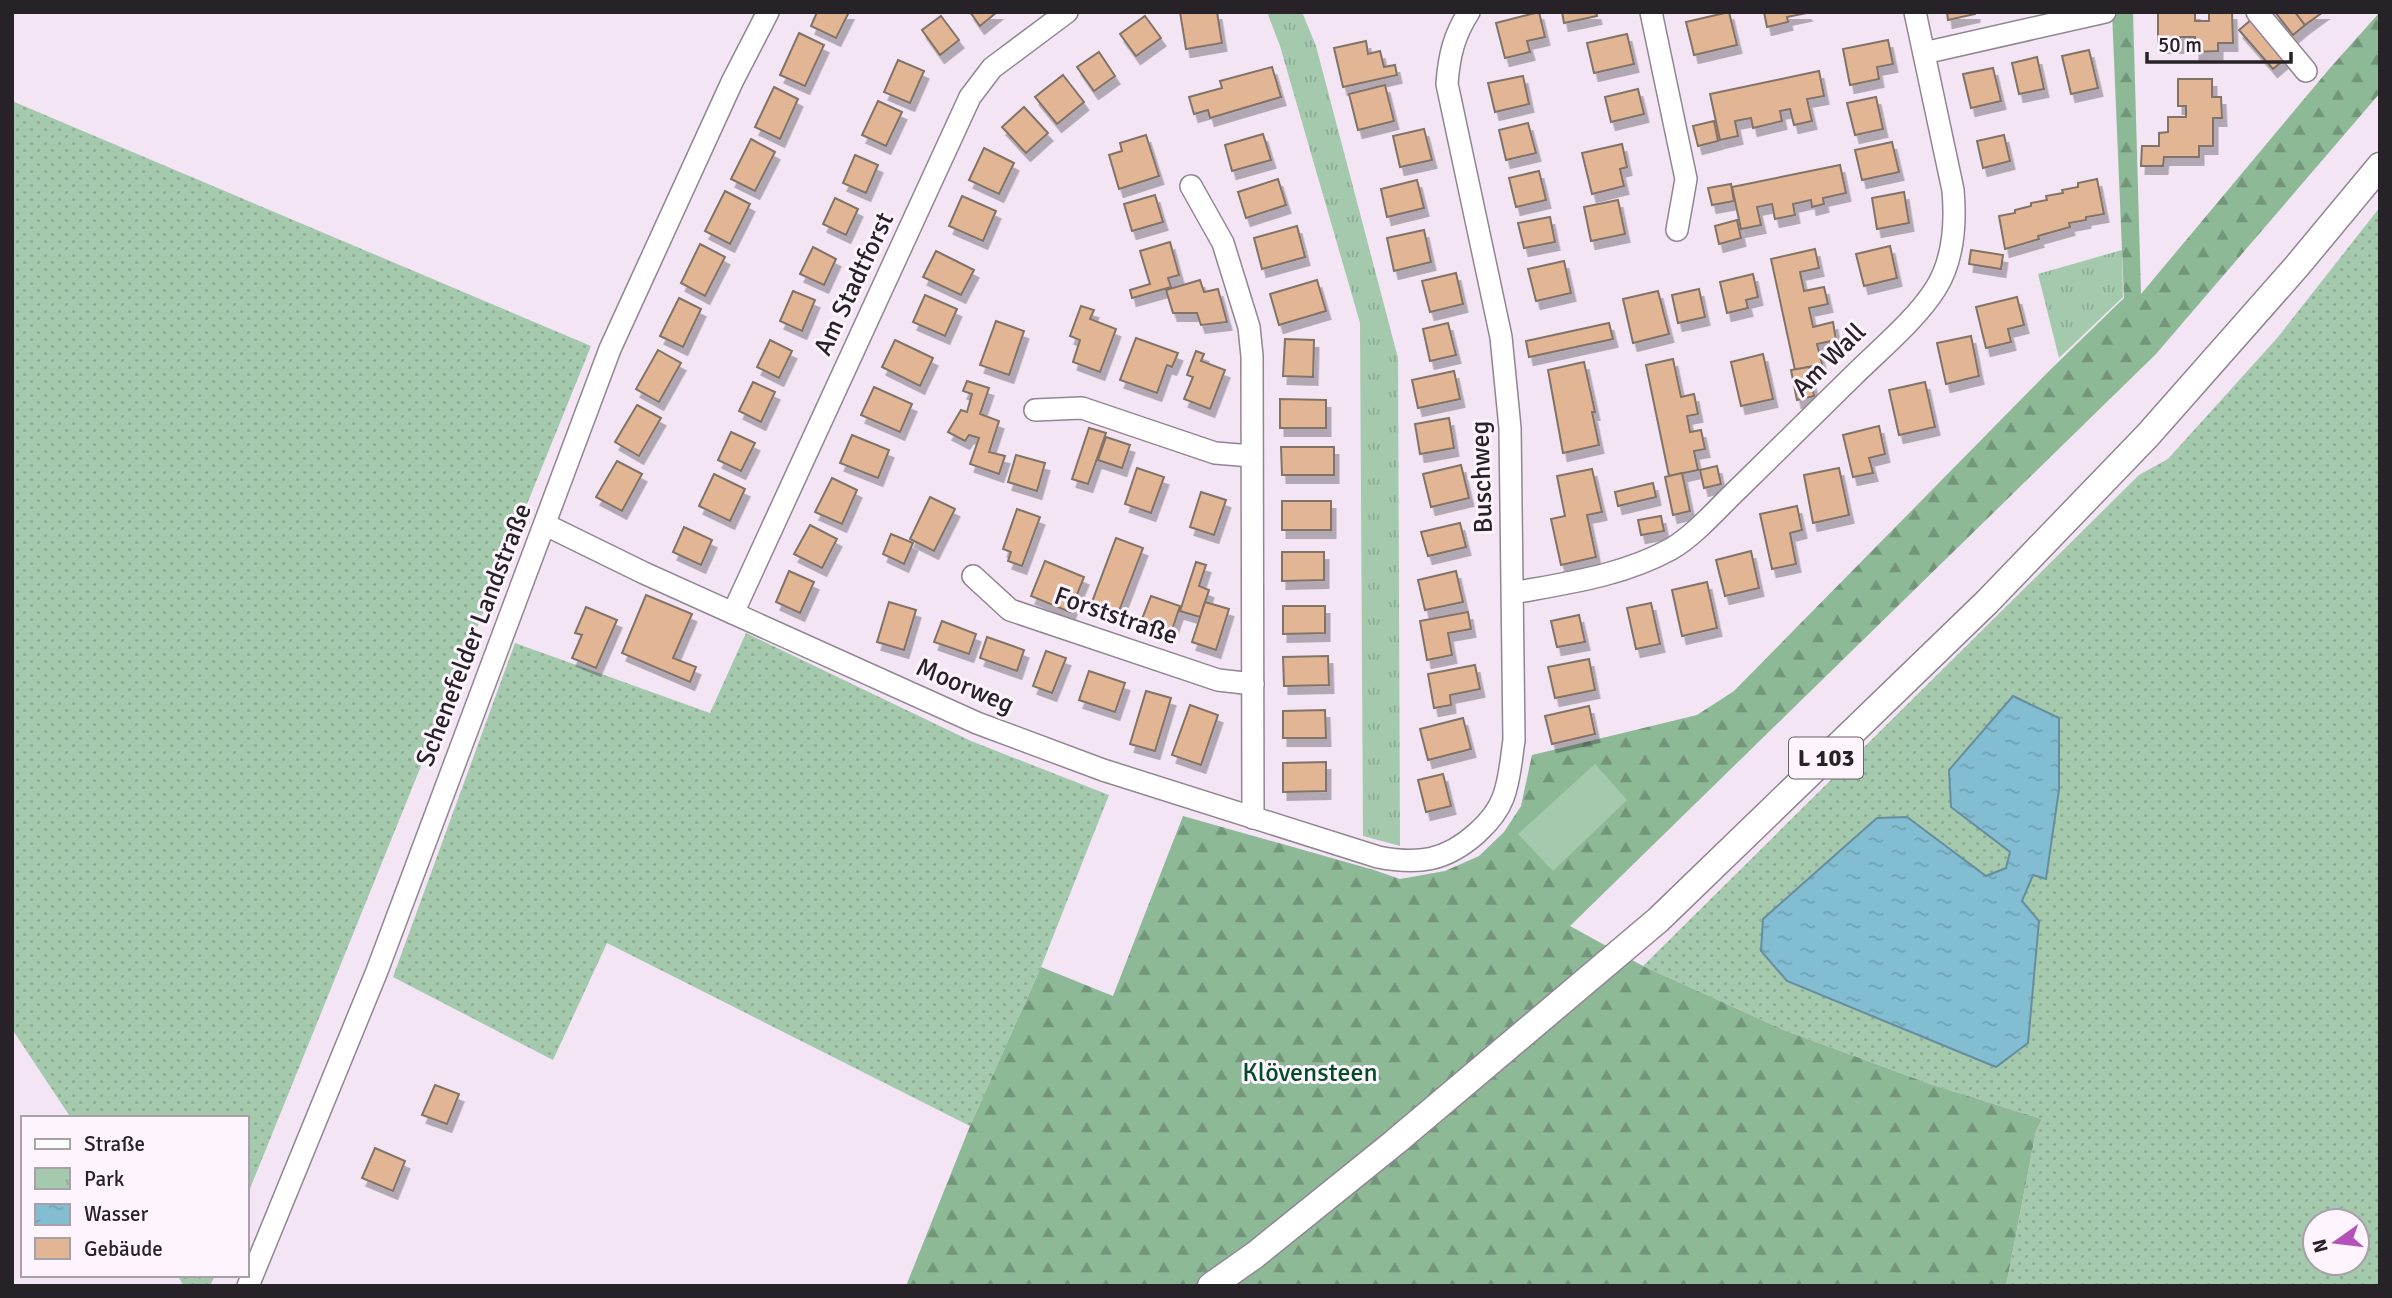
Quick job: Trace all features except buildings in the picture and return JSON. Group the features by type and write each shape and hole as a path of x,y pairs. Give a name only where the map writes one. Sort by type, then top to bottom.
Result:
{"main road":[{"name":"L 103","path":"1211,1286 1255,1255 1383,1152 1658,920 1987,602 2129,455 2297,266 2380,166"}],"street":[{"name":"Schenefelder Landstraße","path":"248,1286 377,971 610,349 732,82 768,12"},
{"name":"Am Stadtforst","path":"733,613 970,97 992,68 1067,12"},
{"name":"Buschweg","path":"1378,857 1402,862 1433,859 1462,847 1486,825 1502,801 1510,772 1514,740 1510,428 1501,337 1447,83 1449,57 1457,30 1469,12"},
{"path":"1651,12 1686,179 1677,230"},
{"name":"Am Wall","path":"1513,593 1602,576 1638,566 1674,547 1704,522 1800,428 1913,315 1936,288 1947,265 1955,216 1953,190 1915,12"},
{"path":"1924,53 2105,12"},
{"path":"2257,12 2306,71"},
{"path":"1191,186 1223,243 1249,327 1252,356 1253,818"},
{"path":"1035,410 1082,408 1215,453 1252,456"},
{"name":"Moorweg","path":"545,525 644,573 977,723 1103,771 1378,857"},
{"name":"Forststraße","path":"973,576 1010,610 1218,680 1253,684"}],"green space":[{"path":"1267,12 1302,12 1316,46 1398,358 1400,846 1363,836 1360,323 1280,46"},
{"name":"Klövensteen","path":"2112,12 2133,12 2141,294 2380,12 2380,93 2156,354 1570,926 1643,966 1784,1030 1930,1084 2042,1119 2036,1131 2006,1286 906,1286 970,1126 1041,967 1113,996 1183,816 1400,879 1445,871 1479,856 1504,832 1521,806 1532,755 1697,715 1734,691 2124,298"},
{"path":"12,101 591,346 248,1194 248,1116 70,1116 12,1029"},
{"path":"2380,207 2380,1286 2006,1286 2036,1131 2042,1119 1930,1084 1784,1030 1643,966 2139,475 2168,459 2278,337","holes":["2059,718 2059,790 2046,878 2033,875 2021,901 1761,951 1907,817 1986,876 2006,868 2010,852 1951,807"]},
{"path":"2122,250 2123,297 2059,358 2038,274"},
{"path":"746,633 971,741 1109,795 1041,967 970,1126 607,943 553,1060 393,977 515,643 710,713"},
{"path":"1595,764 1627,800 1553,871 1518,834"},
{"path":"178,1277 214,1277 210,1286 184,1286"}],"water":[{"path":"2013,696 2059,718 2059,790 2046,879 2033,875 2022,901 2039,921 2028,1043 1996,1067 1787,981 1761,951 1763,919 1877,818 1907,817 1986,876 2006,868 2010,852 1951,807 1949,770"}]}
